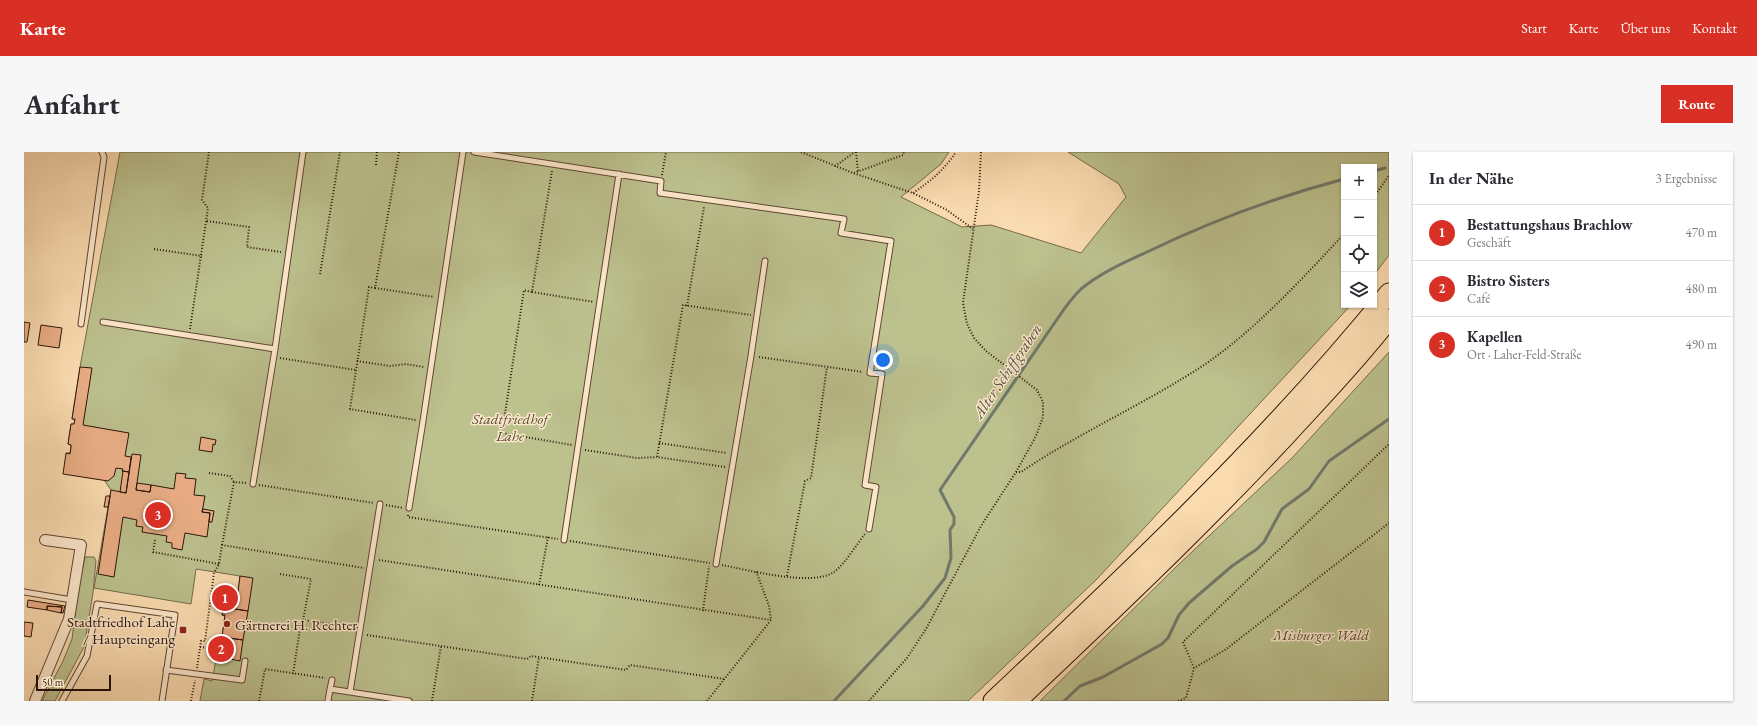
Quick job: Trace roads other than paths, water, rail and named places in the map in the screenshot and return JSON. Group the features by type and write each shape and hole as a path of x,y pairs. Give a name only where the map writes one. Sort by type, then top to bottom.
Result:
{"highway":[{"path":"993,701 1214,488 1265,435 1385,318 1389,286"},
{"path":"1017,701 1163,562 1242,482 1326,392 1385,318 1389,293"}],"street":[{"path":"35,701 69,619 81,545 45,540"}],"lane":[{"path":"81,324 104,156 102,152"},
{"path":"253,484 275,349 303,152"},
{"path":"408,508 423,421 462,152"},
{"path":"474,152 661,181 660,193 844,219 842,233 891,241 870,373 882,374 865,485 876,487 869,529"},
{"path":"564,540 619,174"},
{"path":"713,563 735,454 765,261"},
{"path":"102,322 275,349"},
{"path":"350,692 371,569 380,504"},
{"path":"24,592 72,600"},
{"path":"62,701 87,656 97,604 174,615 162,701"},
{"path":"166,670 242,680 245,661"},
{"path":"328,701 332,680"},
{"path":"330,689 409,701"}],"waterway":[{"name":"Alter Schiffgraben","path":"1377,170 1385,168"},
{"name":"Alter Schiffgraben","path":"834,701 923,606 945,578 951,558 950,530 954,524 954,517 940,490 1072,298 1088,283 1113,268 1195,230 1269,202 1341,180"},
{"path":"1064,701 1080,686 1103,677 1162,644 1168,638 1179,615 1189,603 1232,566 1257,549 1264,542 1282,509 1309,489 1329,461 1389,419"}],"place":[{"name":"Kapellen","path":"158,515"},
{"name":"Bestattungshaus Brachlow","path":"225,598"},
{"name":"Gärtnerei H. Rechter","path":"227,624"},
{"name":"Stadtfriedhof Lahe / Haupteingang","path":"183,630"},
{"name":"Bistro Sisters","path":"221,649"}],"park label":[{"name":"Stadtfriedhof Lahe","path":"510,426"},
{"name":"Misburger Wald","path":"1321,634"}]}
